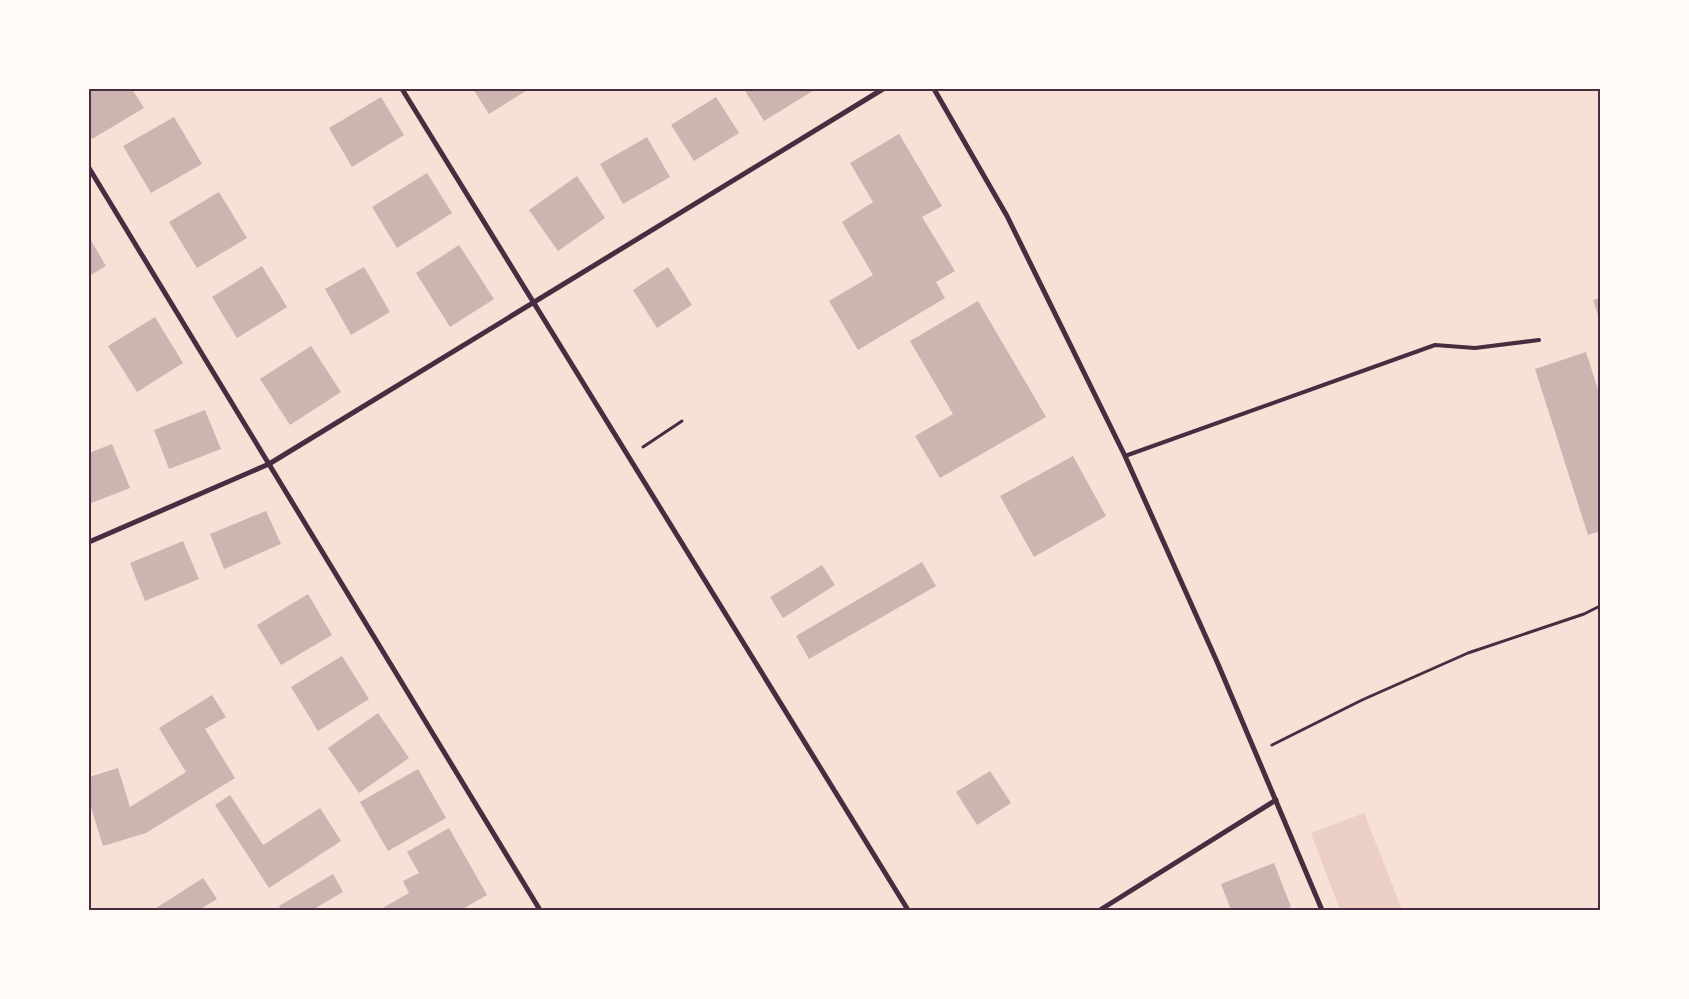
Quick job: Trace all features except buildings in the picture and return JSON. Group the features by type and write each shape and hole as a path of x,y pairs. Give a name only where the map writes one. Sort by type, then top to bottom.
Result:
{"street":[{"path":"402,89 908,910"},
{"path":"89,542 269,464 883,89"},
{"path":"934,89 1007,216 1125,456 1218,664 1322,910"},
{"path":"89,168 540,910"},
{"path":"1100,910 1276,800"}],"lane":[{"path":"1125,456 1435,345 1475,348 1539,340"}],"path":[{"path":"628,456 682,421"},
{"path":"1256,753 1362,700 1468,653 1584,614 1600,606"}],"shaded area":[{"path":"1364,813 1403,910 1340,910 1311,833"}]}
